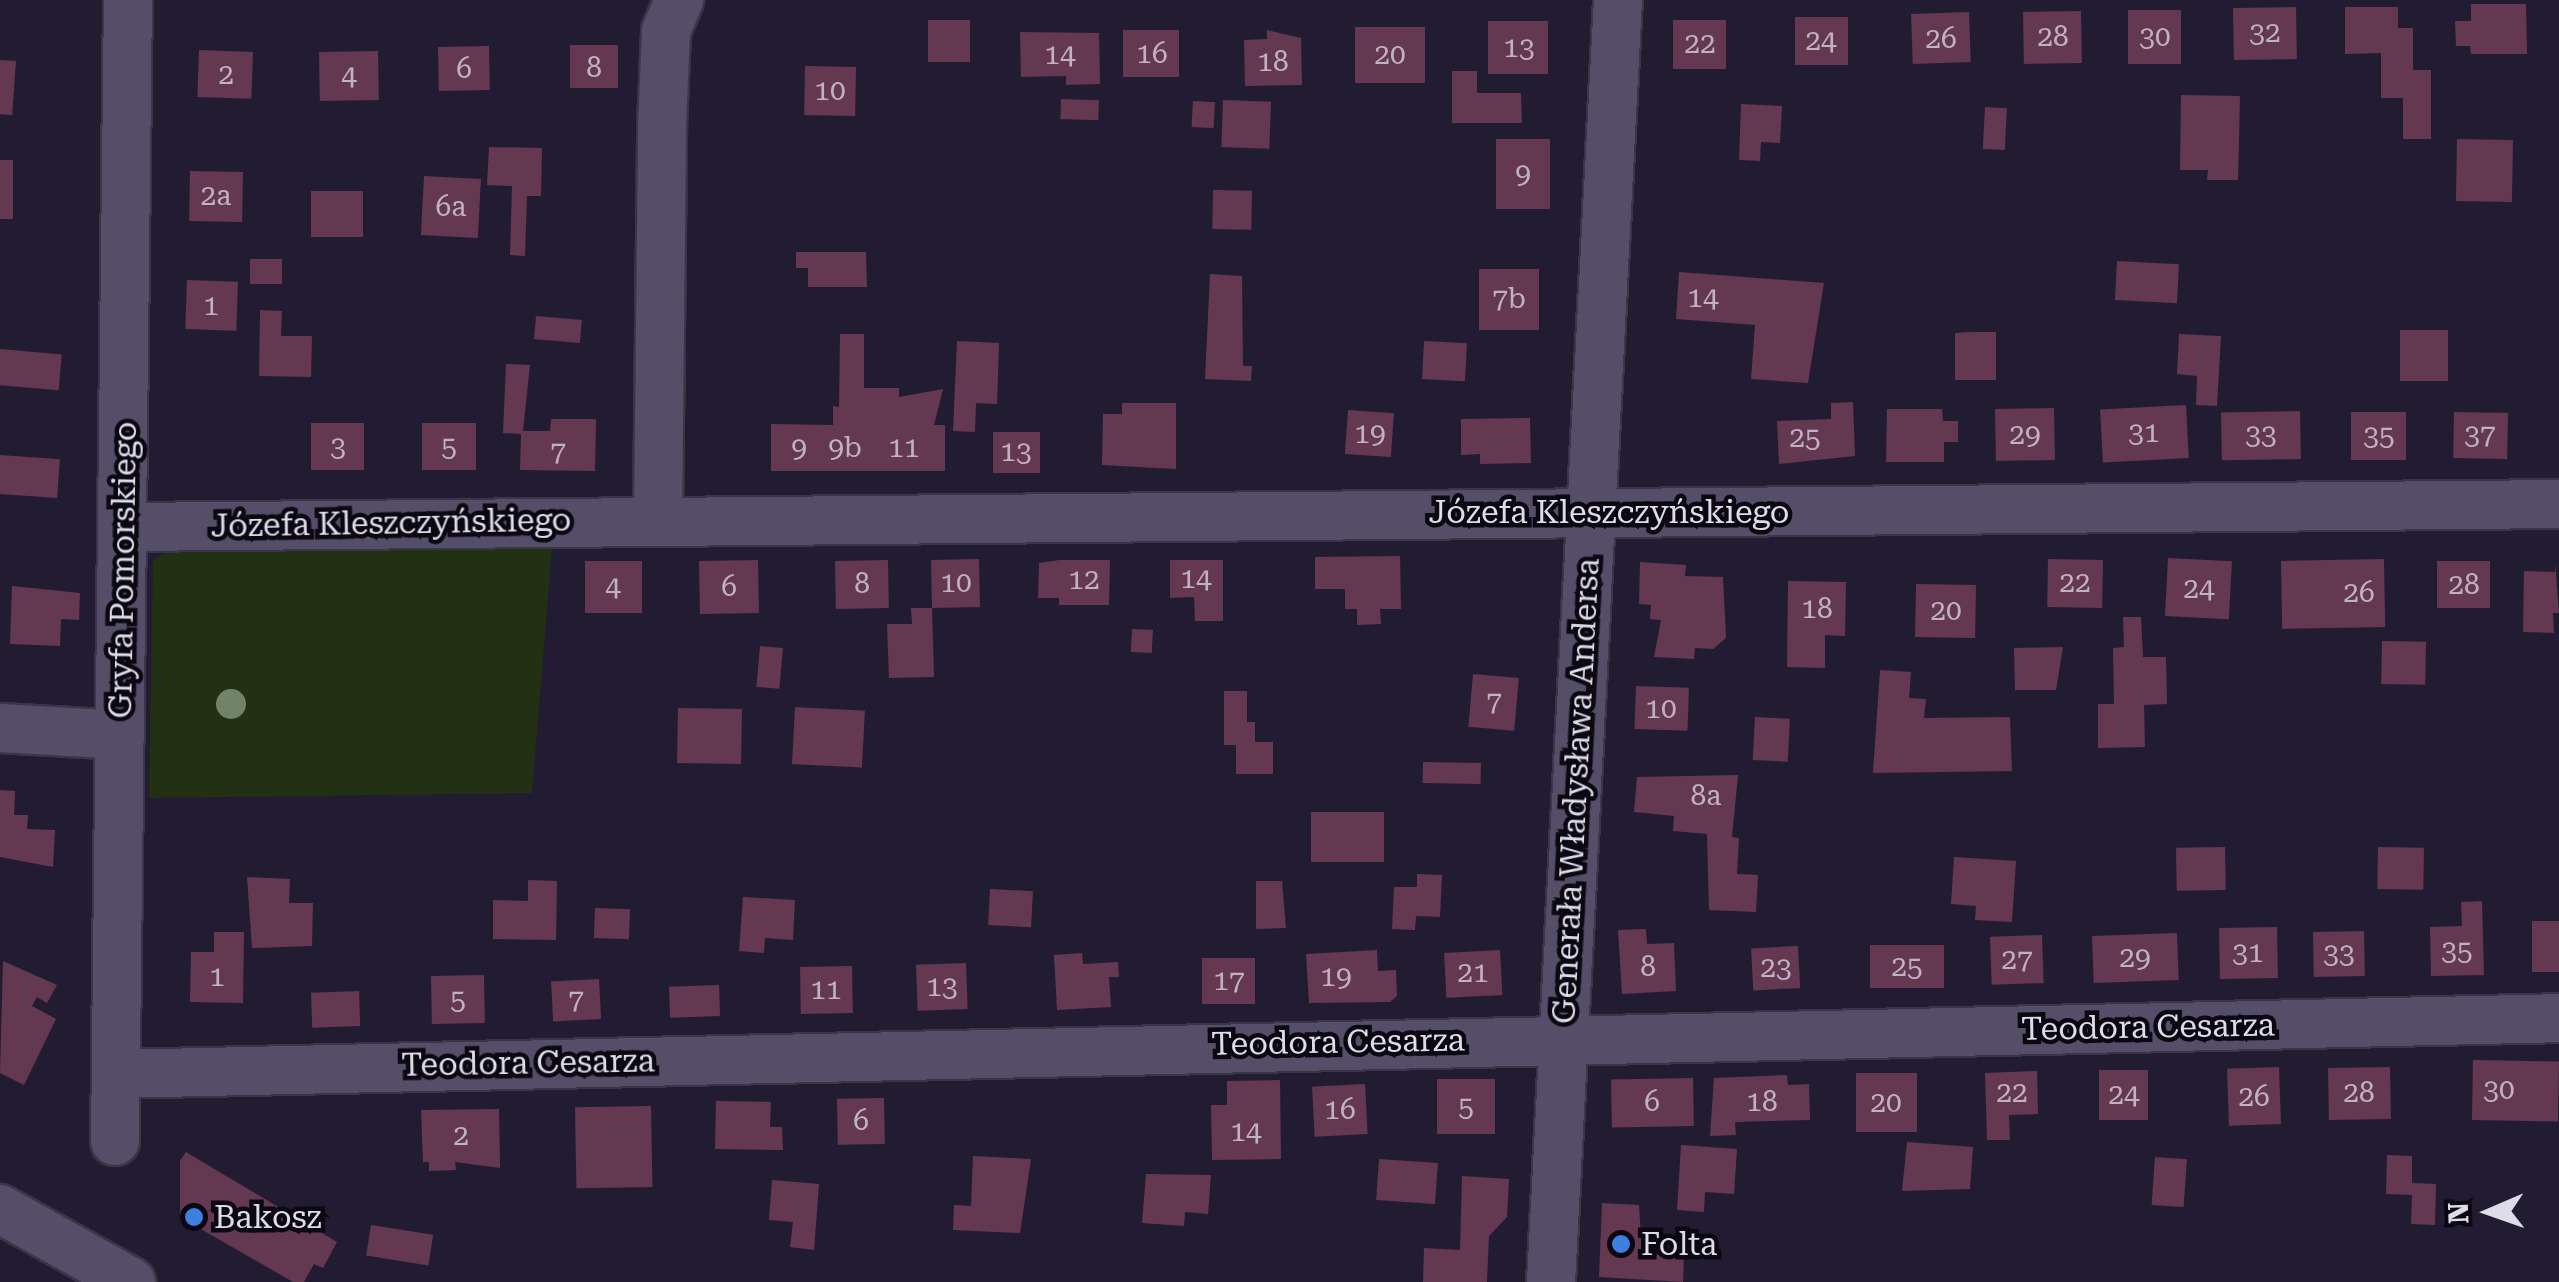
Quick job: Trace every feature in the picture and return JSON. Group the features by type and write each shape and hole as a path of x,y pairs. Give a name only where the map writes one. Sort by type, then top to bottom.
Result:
{"street":[{"name":"Gryfa Pomorskiego","path":"115,1141 128,0"},
{"path":"658,522 666,31 679,0"},
{"name":"Generała Władysława Andersa","path":"1551,1282 1618,0"},
{"name":"Józefa Kleszczyńskiego","path":"124,527 2559,504"},
{"path":"0,728 120,735"},
{"name":"Teodora Cesarza","path":"118,1074 2559,1018"},
{"path":"0,1209 131,1282"}],"green space":[{"path":"552,547 532,793 149,798 153,560 170,550"}],"building":[{"path":"2471,4 2526,4 2527,54 2471,54 2470,46 2456,46 2455,21 2471,21"},
{"path":"2296,7 2297,59 2234,60 2233,8"},
{"path":"2345,7 2398,7 2398,28 2413,28 2413,70 2431,70 2431,139 2403,139 2403,98 2381,98 2381,53 2345,54"},
{"path":"2128,10 2181,10 2181,64 2128,64"},
{"path":"2081,11 2082,63 2024,64 2023,12"},
{"path":"1969,12 1971,62 1913,64 1911,14"},
{"path":"1795,17 1848,17 1848,65 1795,65"},
{"path":"928,20 970,20 970,62 928,62"},
{"path":"1673,20 1726,20 1726,69 1673,69"},
{"path":"1488,21 1548,21 1548,74 1488,74"},
{"path":"1355,27 1425,27 1425,83 1355,83"},
{"path":"1123,30 1179,30 1179,77 1123,77"},
{"path":"1267,30 1301,38 1302,85 1245,86 1244,40 1267,39"},
{"path":"1020,32 1099,33 1100,84 1066,85 1066,76 1021,77"},
{"path":"570,45 618,45 618,88 570,88"},
{"path":"489,46 490,90 439,91 438,47"},
{"path":"199,50 253,52 251,99 197,97"},
{"path":"378,51 379,100 320,101 319,52"},
{"path":"0,60 16,61 12,115 0,114"},
{"path":"805,66 856,67 855,116 804,115"},
{"path":"1452,71 1477,71 1477,93 1521,93 1522,123 1452,123"},
{"path":"2181,95 2240,96 2238,180 2207,180 2208,170 2180,170"},
{"path":"1061,99 1099,100 1098,120 1060,119"},
{"path":"1223,100 1271,102 1269,149 1221,147"},
{"path":"1193,101 1215,102 1214,128 1192,127"},
{"path":"1741,104 1782,106 1780,143 1761,142 1760,161 1739,160"},
{"path":"1985,107 2007,108 2005,150 1983,149"},
{"path":"1496,139 1550,139 1550,209 1496,209"},
{"path":"2457,139 2513,140 2512,202 2456,201"},
{"path":"489,147 542,148 541,196 527,196 525,256 510,255 512,186 487,185"},
{"path":"0,160 13,160 13,219 0,219"},
{"path":"190,171 243,172 242,222 189,221"},
{"path":"424,176 481,179 478,238 421,235"},
{"path":"1213,190 1252,191 1251,230 1212,229"},
{"path":"311,191 363,191 363,237 311,237"},
{"path":"796,252 866,252 867,287 808,287 808,268 796,268"},
{"path":"250,259 282,259 282,284 250,284"},
{"path":"2117,261 2179,264 2177,303 2115,300"},
{"path":"1479,269 1539,269 1539,330 1479,330"},
{"path":"1679,272 1824,283 1808,383 1751,379 1755,325 1676,319"},
{"path":"1210,274 1242,276 1243,366 1252,366 1251,381 1205,379"},
{"path":"187,280 238,282 236,331 185,329"},
{"path":"260,310 282,311 281,336 312,336 311,377 259,376"},
{"path":"536,316 582,320 580,343 534,339"},
{"path":"2400,330 2448,330 2448,381 2400,381"},
{"path":"1996,332 1996,380 1955,380 1955,333"},
{"path":"840,334 864,334 864,388 899,388 899,397 943,389 934,425 945,425 945,471 771,471 771,424 833,425 833,406 839,407"},
{"path":"2179,334 2221,336 2217,406 2196,405 2197,376 2177,374"},
{"path":"957,341 999,343 997,404 976,403 975,432 953,431"},
{"path":"1424,341 1467,343 1465,381 1422,379"},
{"path":"0,349 62,354 59,390 0,385"},
{"path":"506,364 530,365 523,431 550,431 551,419 596,419 595,471 520,470 521,434 503,433"},
{"path":"1853,402 1855,456 1779,464 1777,421 1831,419 1831,403"},
{"path":"1122,403 1176,403 1176,469 1102,465 1103,414 1122,414"},
{"path":"2186,405 2189,458 2103,462 2100,410"},
{"path":"2054,408 2055,460 1996,461 1995,409"},
{"path":"1887,409 1942,409 1943,421 1958,421 1958,442 1944,442 1944,462 1886,462"},
{"path":"1348,410 1394,413 1391,457 1345,454"},
{"path":"2300,411 2301,459 2222,460 2221,412"},
{"path":"2351,412 2406,412 2406,460 2351,460"},
{"path":"2454,412 2508,413 2507,459 2453,458"},
{"path":"1530,418 1531,463 1480,464 1480,454 1461,455 1461,419"},
{"path":"311,423 364,423 364,470 311,470"},
{"path":"422,423 476,423 476,470 422,470"},
{"path":"993,432 1040,432 1040,473 993,473"},
{"path":"0,455 60,459 57,498 0,494"},
{"path":"1400,556 1401,609 1380,609 1381,624 1357,625 1357,609 1345,609 1345,589 1315,589 1315,557"},
{"path":"2168,558 2232,561 2229,619 2165,616"},
{"path":"979,559 980,607 932,608 931,560"},
{"path":"2048,559 2103,560 2102,608 2047,607"},
{"path":"2384,559 2385,627 2282,629 2281,561"},
{"path":"758,560 759,613 700,614 699,561"},
{"path":"888,560 889,608 836,609 835,561"},
{"path":"1110,560 1109,605 1059,605 1059,598 1038,598 1039,563"},
{"path":"1170,560 1223,560 1223,621 1195,621 1194,597 1170,598"},
{"path":"585,561 642,561 642,613 585,613"},
{"path":"2437,561 2490,561 2490,608 2437,608"},
{"path":"1640,562 1686,565 1685,576 1723,577 1726,638 1713,649 1695,648 1694,659 1654,657 1661,620 1650,619 1651,605 1639,604"},
{"path":"2555,562 2559,613 2553,613 2554,633 2523,632 2524,571 2555,572"},
{"path":"1788,581 1846,582 1845,636 1825,635 1825,668 1787,667"},
{"path":"1916,584 1976,585 1975,638 1915,637"},
{"path":"12,586 80,593 79,620 61,619 60,646 10,644"},
{"path":"911,608 932,608 934,677 889,678 887,624 912,624"},
{"path":"2123,617 2141,617 2143,657 2166,657 2167,704 2144,705 2145,747 2098,748 2098,704 2114,704 2113,648 2124,647"},
{"path":"1132,629 1153,630 1152,653 1131,652"},
{"path":"2382,641 2426,642 2425,685 2381,684"},
{"path":"760,646 783,648 779,689 756,687"},
{"path":"2063,647 2056,690 2015,690 2014,648"},
{"path":"1880,670 1911,672 1909,698 1926,699 1924,718 2010,717 2012,771 1873,773"},
{"path":"1473,674 1519,678 1514,731 1468,727"},
{"path":"1636,686 1689,688 1687,731 1634,729"},
{"path":"1224,691 1247,691 1247,722 1255,722 1255,742 1273,742 1273,774 1236,774 1236,745 1224,745"},
{"path":"795,707 865,711 862,768 792,764"},
{"path":"678,708 742,709 741,764 677,763"},
{"path":"1755,717 1790,719 1788,762 1753,760"},
{"path":"1423,762 1481,763 1481,784 1423,783"},
{"path":"1738,775 1732,837 1739,838 1737,874 1758,875 1756,912 1709,910 1707,834 1673,831 1674,816 1634,812 1637,777"},
{"path":"0,790 15,791 14,815 28,815 27,829 55,830 53,867 0,857"},
{"path":"1311,812 1384,812 1384,862 1311,862"},
{"path":"2225,847 2226,890 2177,891 2176,848"},
{"path":"2378,847 2424,848 2423,890 2377,889"},
{"path":"1954,857 2016,861 2012,922 1975,920 1976,906 1951,904"},
{"path":"1417,874 1442,875 1440,917 1416,916 1415,930 1392,929 1394,887 1417,887"},
{"path":"247,877 290,879 289,903 313,903 312,946 252,948"},
{"path":"528,880 557,881 556,940 493,939 493,900 528,901"},
{"path":"1256,881 1282,881 1286,928 1256,929"},
{"path":"990,889 1033,891 1031,927 988,925"},
{"path":"743,897 795,900 793,940 765,938 764,953 739,951"},
{"path":"2482,901 2484,975 2431,976 2430,927 2462,926 2461,902"},
{"path":"595,908 630,909 629,939 594,938"},
{"path":"2532,921 2559,921 2559,972 2532,972"},
{"path":"2277,927 2278,978 2220,979 2219,928"},
{"path":"1646,929 1647,944 1674,943 1676,991 1622,994 1618,930"},
{"path":"2364,931 2365,976 2314,977 2313,932"},
{"path":"214,932 244,932 243,1003 190,1002 191,952 214,952"},
{"path":"2177,933 2179,980 2094,983 2092,936"},
{"path":"2042,935 2044,983 1992,985 1990,937"},
{"path":"1870,945 1944,945 1944,988 1870,988"},
{"path":"1798,946 1800,988 1753,990 1751,948"},
{"path":"1377,950 1378,971 1396,970 1397,996 1390,1002 1309,1003 1306,954"},
{"path":"1500,950 1502,995 1446,998 1444,953"},
{"path":"1082,953 1083,964 1118,962 1119,977 1109,977 1111,1007 1057,1010 1054,955"},
{"path":"1202,958 1255,958 1255,1004 1202,1004"},
{"path":"3,961 57,985 47,1003 37,997 32,1006 56,1019 24,1085 0,1073"},
{"path":"966,963 968,1009 918,1011 916,965"},
{"path":"852,966 853,1013 801,1014 800,967"},
{"path":"484,975 485,1023 432,1024 431,976"},
{"path":"599,979 601,1019 553,1021 551,982"},
{"path":"719,985 720,1016 670,1018 669,987"},
{"path":"359,991 360,1026 312,1028 311,993"},
{"path":"2473,1060 2559,1062 2558,1121 2472,1120"},
{"path":"2279,1067 2281,1124 2229,1126 2227,1069"},
{"path":"2390,1067 2391,1119 2329,1120 2328,1068"},
{"path":"2099,1070 2148,1070 2148,1120 2099,1120"},
{"path":"2037,1071 2038,1114 2009,1115 2010,1140 1987,1140 1985,1073"},
{"path":"1856,1073 1917,1073 1917,1132 1856,1132"},
{"path":"1787,1075 1788,1085 1809,1084 1810,1120 1735,1122 1736,1135 1710,1136 1714,1078"},
{"path":"1693,1078 1694,1126 1612,1127 1611,1079"},
{"path":"1437,1079 1495,1079 1495,1134 1437,1134"},
{"path":"1280,1080 1281,1159 1212,1160 1211,1105 1227,1105 1227,1081"},
{"path":"1365,1084 1368,1134 1315,1137 1312,1087"},
{"path":"884,1098 885,1144 838,1145 837,1099"},
{"path":"716,1101 771,1102 770,1127 782,1127 783,1150 715,1149"},
{"path":"651,1106 652,1187 576,1188 575,1107"},
{"path":"499,1109 500,1168 455,1162 456,1170 429,1171 429,1162 423,1162 421,1110"},
{"path":"1907,1142 1973,1147 1970,1189 1902,1191"},
{"path":"1681,1145 1737,1149 1734,1194 1705,1192 1704,1212 1677,1210"},
{"path":"186,1152 337,1242 323,1268 314,1264 304,1282 293,1282 180,1217 180,1161"},
{"path":"2387,1155 2412,1156 2412,1183 2436,1184 2435,1225 2411,1224 2412,1195 2386,1194"},
{"path":"973,1156 1031,1159 1020,1233 953,1230 954,1205 971,1206"},
{"path":"2155,1157 2187,1159 2184,1207 2152,1205"},
{"path":"1379,1159 1438,1163 1435,1204 1376,1200"},
{"path":"1146,1174 1211,1175 1208,1214 1185,1212 1184,1226 1142,1223"},
{"path":"1462,1176 1509,1179 1507,1217 1489,1236 1487,1282 1423,1282 1424,1248 1460,1250"},
{"path":"772,1180 819,1184 814,1250 790,1247 793,1222 769,1220"},
{"name":"Folta","path":"1602,1203 1639,1205 1642,1254 1684,1256 1683,1282 1599,1277"},
{"path":"371,1225 433,1235 428,1265 366,1256"}],"place":[{"name":"Bakosz","path":"194,1217"},
{"name":"Folta","path":"1621,1244"}]}
